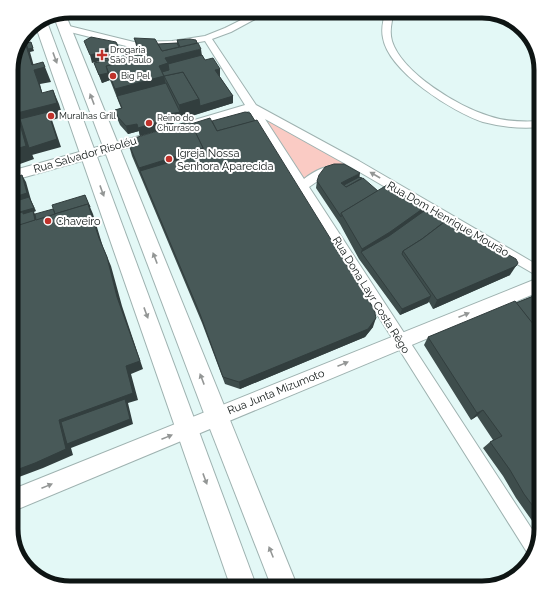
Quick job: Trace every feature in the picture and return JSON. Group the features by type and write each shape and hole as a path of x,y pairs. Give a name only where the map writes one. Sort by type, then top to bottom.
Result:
{"main road":[{"path":"62,18 216,416 283,581"},
{"path":"43,26 241,581"}],"street":[{"path":"66,28 134,44 172,44 207,38 228,30 252,18"},
{"path":"389,18 387,37 390,48 412,75 427,87 466,110 487,119 516,124 534,124"},
{"name":"Rua Dona Layr Costa Rêgo","path":"207,38 532,544"},
{"path":"182,127 251,107"},
{"name":"Rua Dom Henrique Mourão","path":"251,107 355,164 534,269"},
{"name":"Rua Salvador Risoléu","path":"18,174 159,134"},
{"path":"303,186 308,181 325,171 355,164"},
{"name":"Rua Junta Mizumoto","path":"18,498 534,287"}],"shaded area":[{"path":"259,113 347,163 318,170 303,182"}],"building":[{"path":"91,37 116,42 118,46 106,49 107,51 90,55 84,41"},
{"path":"134,38 155,39 162,51 198,43 201,49 165,58 168,63 159,66 164,76 115,89 106,66 143,57"},
{"path":"177,40 196,40 197,43 180,47"},
{"path":"31,42 33,48 28,49 26,43"},
{"path":"25,43 32,65 43,62 45,67 34,70 42,93 53,90 57,103 18,113 18,66 20,56"},
{"path":"177,43 179,47 162,51 158,44"},
{"path":"140,52 142,57 106,66 108,73 99,75 94,63"},
{"path":"202,55 205,60 213,58 220,69 215,70 233,96 200,106 199,99 183,72 164,76 162,72 169,70 168,64"},
{"path":"183,72 199,99 179,105 164,76"},
{"path":"166,83 180,112 170,114 172,118 138,128 137,124 126,126 118,117 115,110 122,108 117,96"},
{"path":"48,112 57,139 29,148 20,119"},
{"path":"245,112 250,113 255,121 217,131 212,121"},
{"path":"18,117 26,146 18,148"},
{"path":"210,118 217,131 257,120 374,309 376,318 368,329 239,382 223,377 200,314 140,171 204,152 191,124"},
{"path":"190,121 203,148 139,168 128,140"},
{"path":"334,164 344,164 360,173 341,183 346,187 363,178 378,191 341,213 341,217 317,181 319,175 325,167"},
{"path":"22,175 27,193 18,196 18,176"},
{"path":"359,177 362,178 346,187 344,185"},
{"path":"387,185 425,207 390,232 362,249 341,213"},
{"path":"85,195 90,207 88,204 55,214 52,205"},
{"path":"29,197 34,208 18,212 18,200"},
{"path":"88,204 107,257 117,297 140,361 126,366 133,393 59,420 66,449 18,469 18,225"},
{"path":"53,209 55,214 36,220 35,214"},
{"path":"33,211 35,220 18,225 18,213 23,212 23,214"},
{"path":"424,211 444,222 403,251 402,254 431,296 402,309 361,252 389,236"},
{"path":"447,220 516,259 518,263 516,266 437,300 403,251"},
{"path":"534,296 534,325 516,303"},
{"path":"515,301 534,325 534,508 490,442 502,436 483,410 477,413 428,337"},
{"path":"125,399 130,419 67,444 61,422"}],"place":[{"name":"Drogaria São Paulo","path":"102,55"},
{"name":"Big Pel","path":"113,76"},
{"name":"Muralhas Grill","path":"51,116"},
{"name":"Reino do Churrasco","path":"149,123"},
{"name":"Igreja Nossa Senhora Aparecida","path":"169,159"},
{"name":"Chaveiro","path":"48,221"}]}
